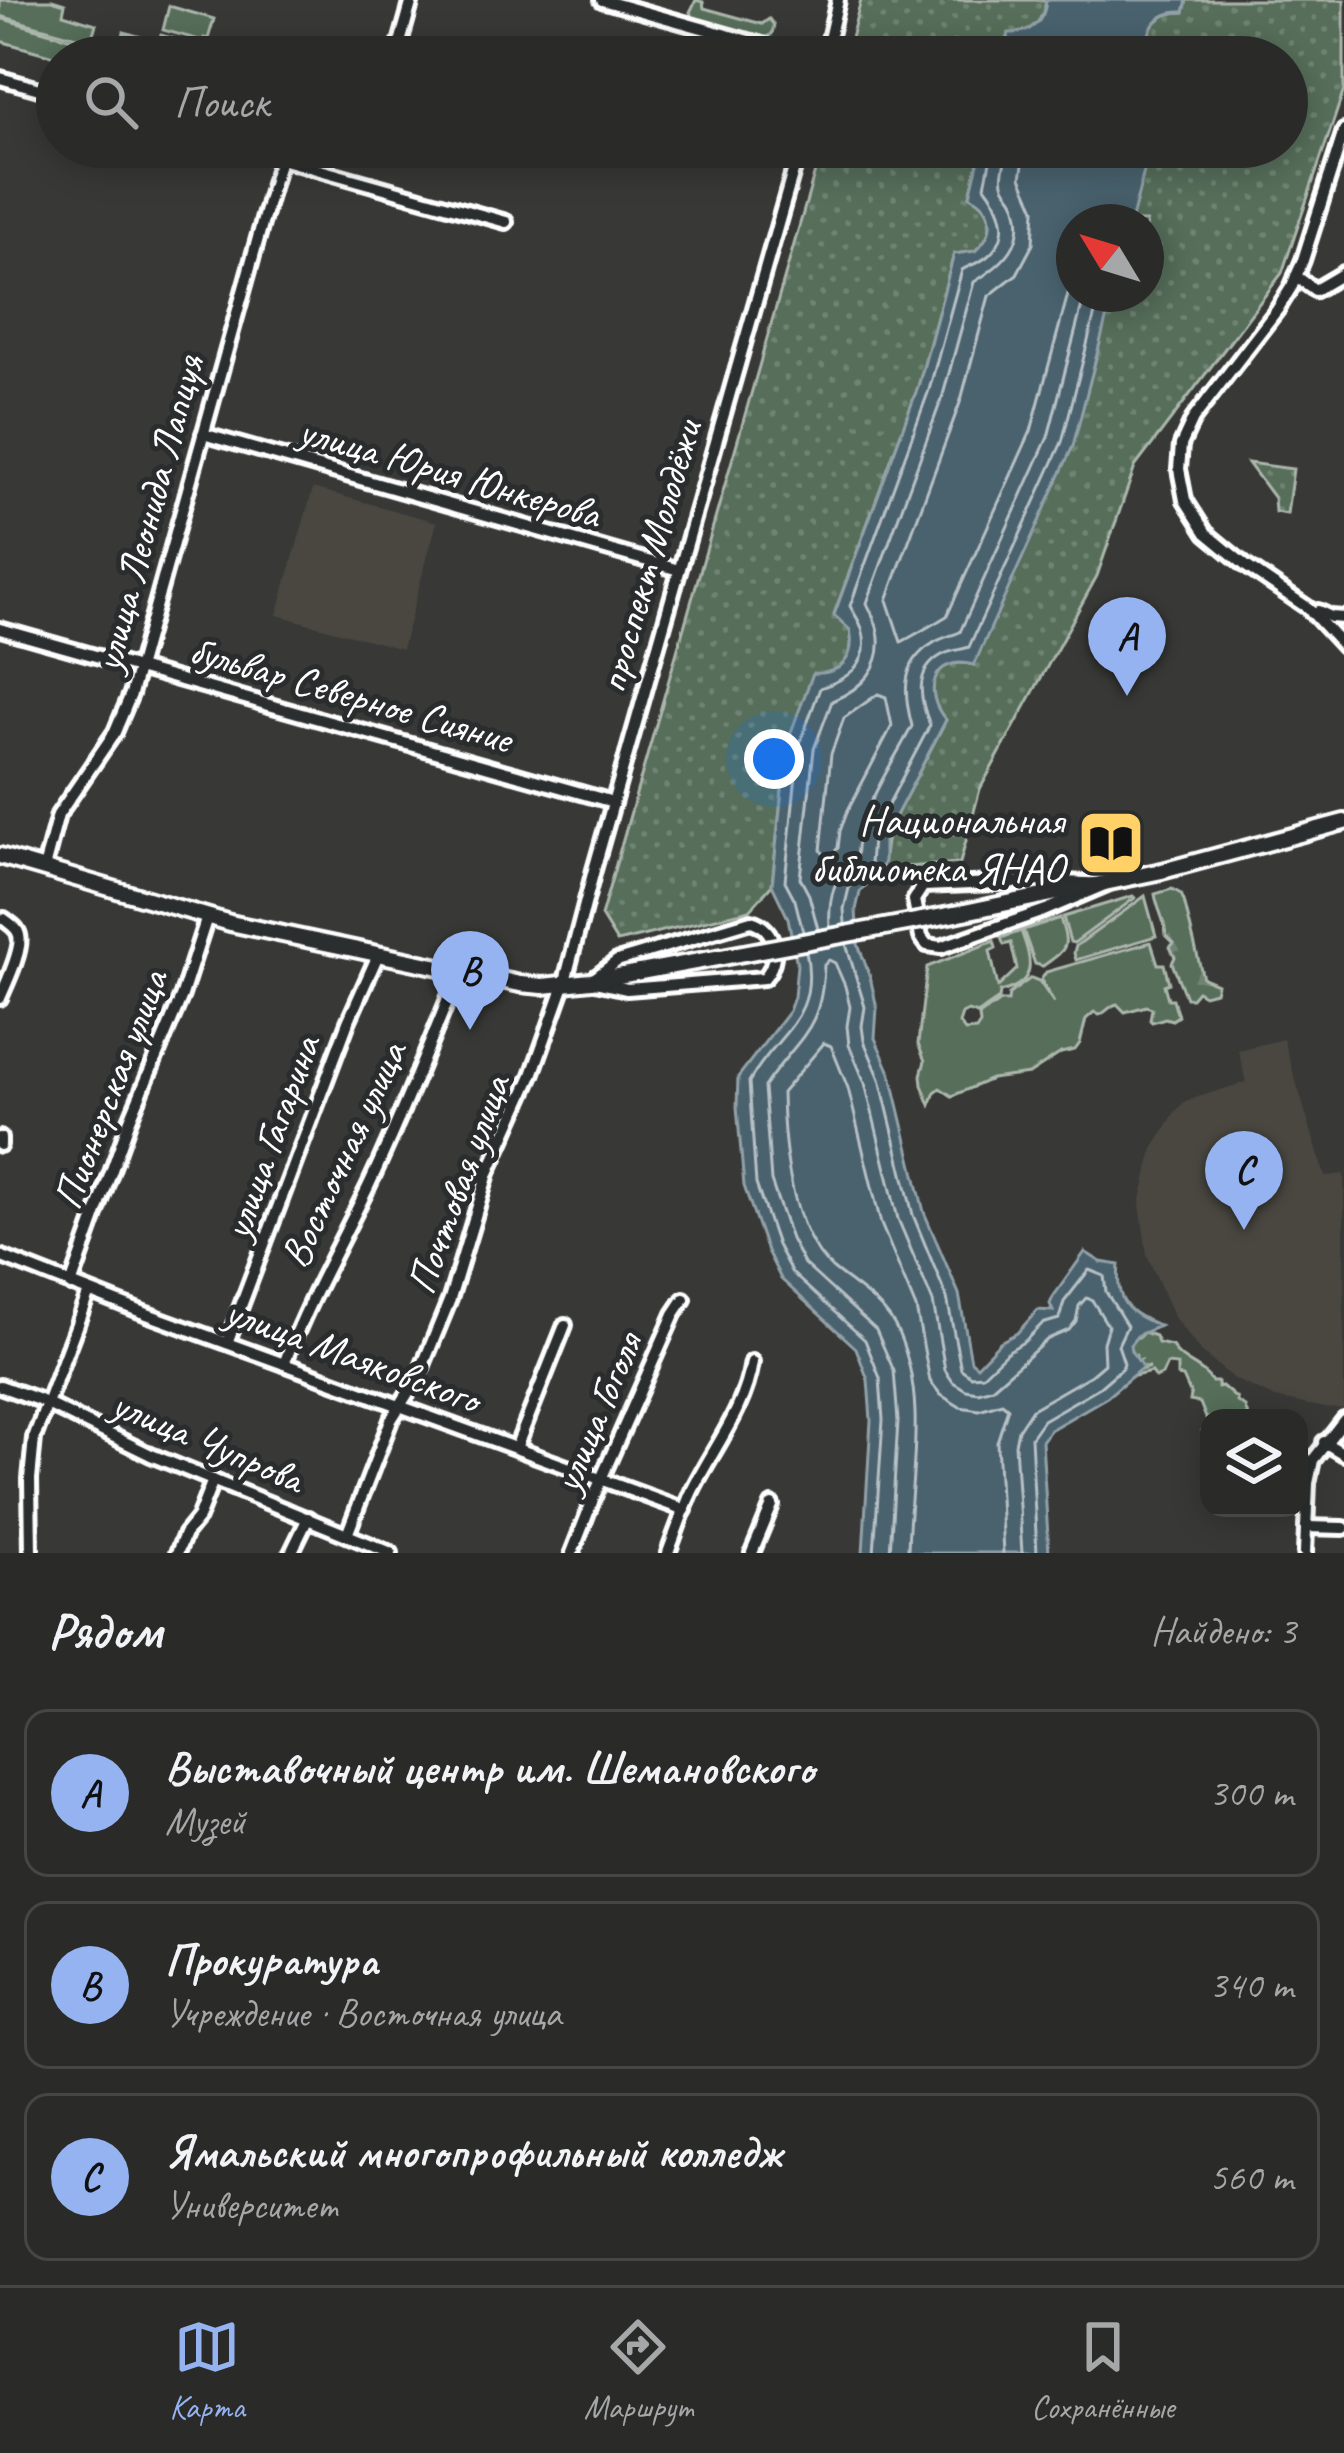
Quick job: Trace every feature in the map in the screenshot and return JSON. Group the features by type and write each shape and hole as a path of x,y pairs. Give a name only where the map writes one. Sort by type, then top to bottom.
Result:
{"main road":[{"path":"0,856 207,917 520,984 564,985 1107,884 1344,823"}],"street":[{"path":"402,36 412,0"},
{"path":"602,0 730,36"},
{"path":"830,36 838,0"},
{"path":"0,78 36,88"},
{"path":"1344,131 1297,276 1277,310 1192,419 1180,446 1179,469 1185,500 1206,533 1318,617 1344,647"},
{"name":"улица Леонида Лапцуя","path":"44,868 58,815 125,712 277,168"},
{"path":"312,168 506,222"},
{"name":"проспект Молодёжи","path":"564,985 794,168"},
{"path":"1297,276 1315,290 1344,273"},
{"name":"улица Юрия Юнкерова","path":"203,434 679,570"},
{"path":"1297,600 1344,618"},
{"name":"бульвар Северное Сияние","path":"0,629 614,802"},
{"path":"931,884 1107,884 941,947 927,945 920,937 914,900 919,890 931,884"},
{"name":"Пионерская улица","path":"71,1285 207,917"},
{"path":"0,998 20,938 4,919"},
{"path":"751,921 762,924 771,937 774,962 769,974 758,979 628,989 591,981 617,961 751,921"},
{"name":"улица Гагарина","path":"227,1343 377,955"},
{"name":"Восточная улица","path":"284,1364 302,1317 370,1181 459,972"},
{"name":"Почтовая улица","path":"347,1535 399,1406 435,1339 488,1173 532,1075 564,985"},
{"name":"улица Маяковского","path":"0,1256 685,1510"},
{"path":"31,1553 34,1438 88,1292"},
{"name":"улица Гоголя","path":"572,1553 684,1300"},
{"path":"516,1448 565,1325"},
{"path":"668,1553 742,1401 752,1362"},
{"name":"улица Чупрова","path":"0,1386 151,1455 391,1553"},
{"path":"1305,1553 1313,1460 1344,1420"},
{"path":"1324,1442 1344,1454"},
{"path":"178,1553 213,1480"},
{"path":"752,1553 772,1505"},
{"path":"291,1553 308,1518"},
{"path":"1306,1527 1344,1528"}],"shaded area":[{"path":"313,488 437,522 402,649 277,615"},
{"path":"1283,1039 1325,1176 1344,1174 1344,1409 1275,1398 1234,1379 1201,1352 1173,1316 1147,1255 1140,1204 1153,1149 1175,1112 1185,1101 1246,1082 1238,1050"}],"green space":[{"path":"0,0 52,0 65,4 63,14 96,24 92,36 73,36 0,16"},
{"path":"696,0 704,8 762,24 769,19 774,25 772,34 757,36 693,18 690,12"},
{"path":"861,0 1046,0 1035,25 1008,36 852,36"},
{"path":"1187,0 1344,0 1344,90 1282,273 1135,467 1097,576 980,789 960,863 881,869 889,829 946,720 934,698 935,678 949,665 974,665 1107,312 1164,312 1164,204 1136,204 1145,168 1308,168 1308,36 1149,36 1159,19 1184,12"},
{"path":"169,6 214,19 209,36 163,30"},
{"path":"0,18 62,36 36,36 36,51 0,41"},
{"path":"816,168 977,168 970,195 984,207 990,229 975,251 954,254 918,387 834,614 850,630 849,653 842,665 821,674 787,743 772,885 750,910 617,942 601,916"},
{"path":"1248,463 1293,469 1287,514 1275,512 1274,498"},
{"path":"1172,889 1184,901 1203,978 1217,984 1215,992 1204,995 1197,991 1186,998 1172,963 1174,943 1166,935 1155,894"},
{"path":"1133,896 1074,943 1070,942 1063,917"},
{"path":"1145,896 1156,936 1076,960 1076,946"},
{"path":"1060,918 1065,946 1043,966 1035,964 1023,930"},
{"path":"1021,931 1029,961 1026,977 1000,992 999,999 977,1014 962,1014 959,1023 965,1031 976,1030 979,1016 1000,1001 1008,1001 1009,994 1031,978 1039,981 1054,1003 1041,980 1046,972 1151,942 1158,964 1164,964 1169,983 1164,985 1178,1016 1152,1022 1152,1008 1125,1012 1117,1004 1099,1015 1094,1012 1086,1019 1075,1050 1061,1053 1029,1074 991,1079 952,1096 940,1088 930,1105 922,1085 925,1061 918,1044 927,967 994,941 996,948 990,951 998,987 1017,969 1011,943 1004,945 1001,938"},
{"path":"1144,1332 1172,1346 1246,1409 1202,1409 1200,1403 1190,1401 1183,1377 1177,1376 1177,1365 1167,1364 1155,1378 1151,1372 1126,1378 1149,1367 1130,1366 1139,1360 1130,1360 1137,1355 1130,1356 1126,1340"}],"water":[{"path":"1046,0 1187,0 1184,12 1159,19 1149,36 1008,36 1035,25"},
{"path":"977,168 1145,168 1136,204 1056,204 1056,312 1108,312 1073,446 974,665 949,665 936,678 934,698 946,720 889,829 881,869 860,892 858,944 877,1008 875,1038 891,1075 924,1212 959,1294 971,1361 977,1366 1038,1310 1053,1311 1053,1297 1085,1252 1101,1262 1119,1265 1119,1289 1126,1304 1160,1326 1138,1335 1130,1345 1143,1367 1107,1397 1050,1430 1042,1441 1049,1553 863,1553 871,1420 868,1380 856,1348 781,1279 766,1249 744,1186 738,1077 789,1011 794,997 797,965 788,918 772,885 787,743 813,673 838,668 851,649 850,630 834,615 918,387 954,254 975,251 990,229 989,214 970,196"}],"place":[{"name":"Выставочный центр им. Шемановского","path":"1127,696"},
{"name":"Национальная библиотека ЯНАО","path":"1111,843"},
{"name":"Прокуратура","path":"470,1030"},
{"name":"Ямальский многопрофильный колледж","path":"1244,1230"}]}
